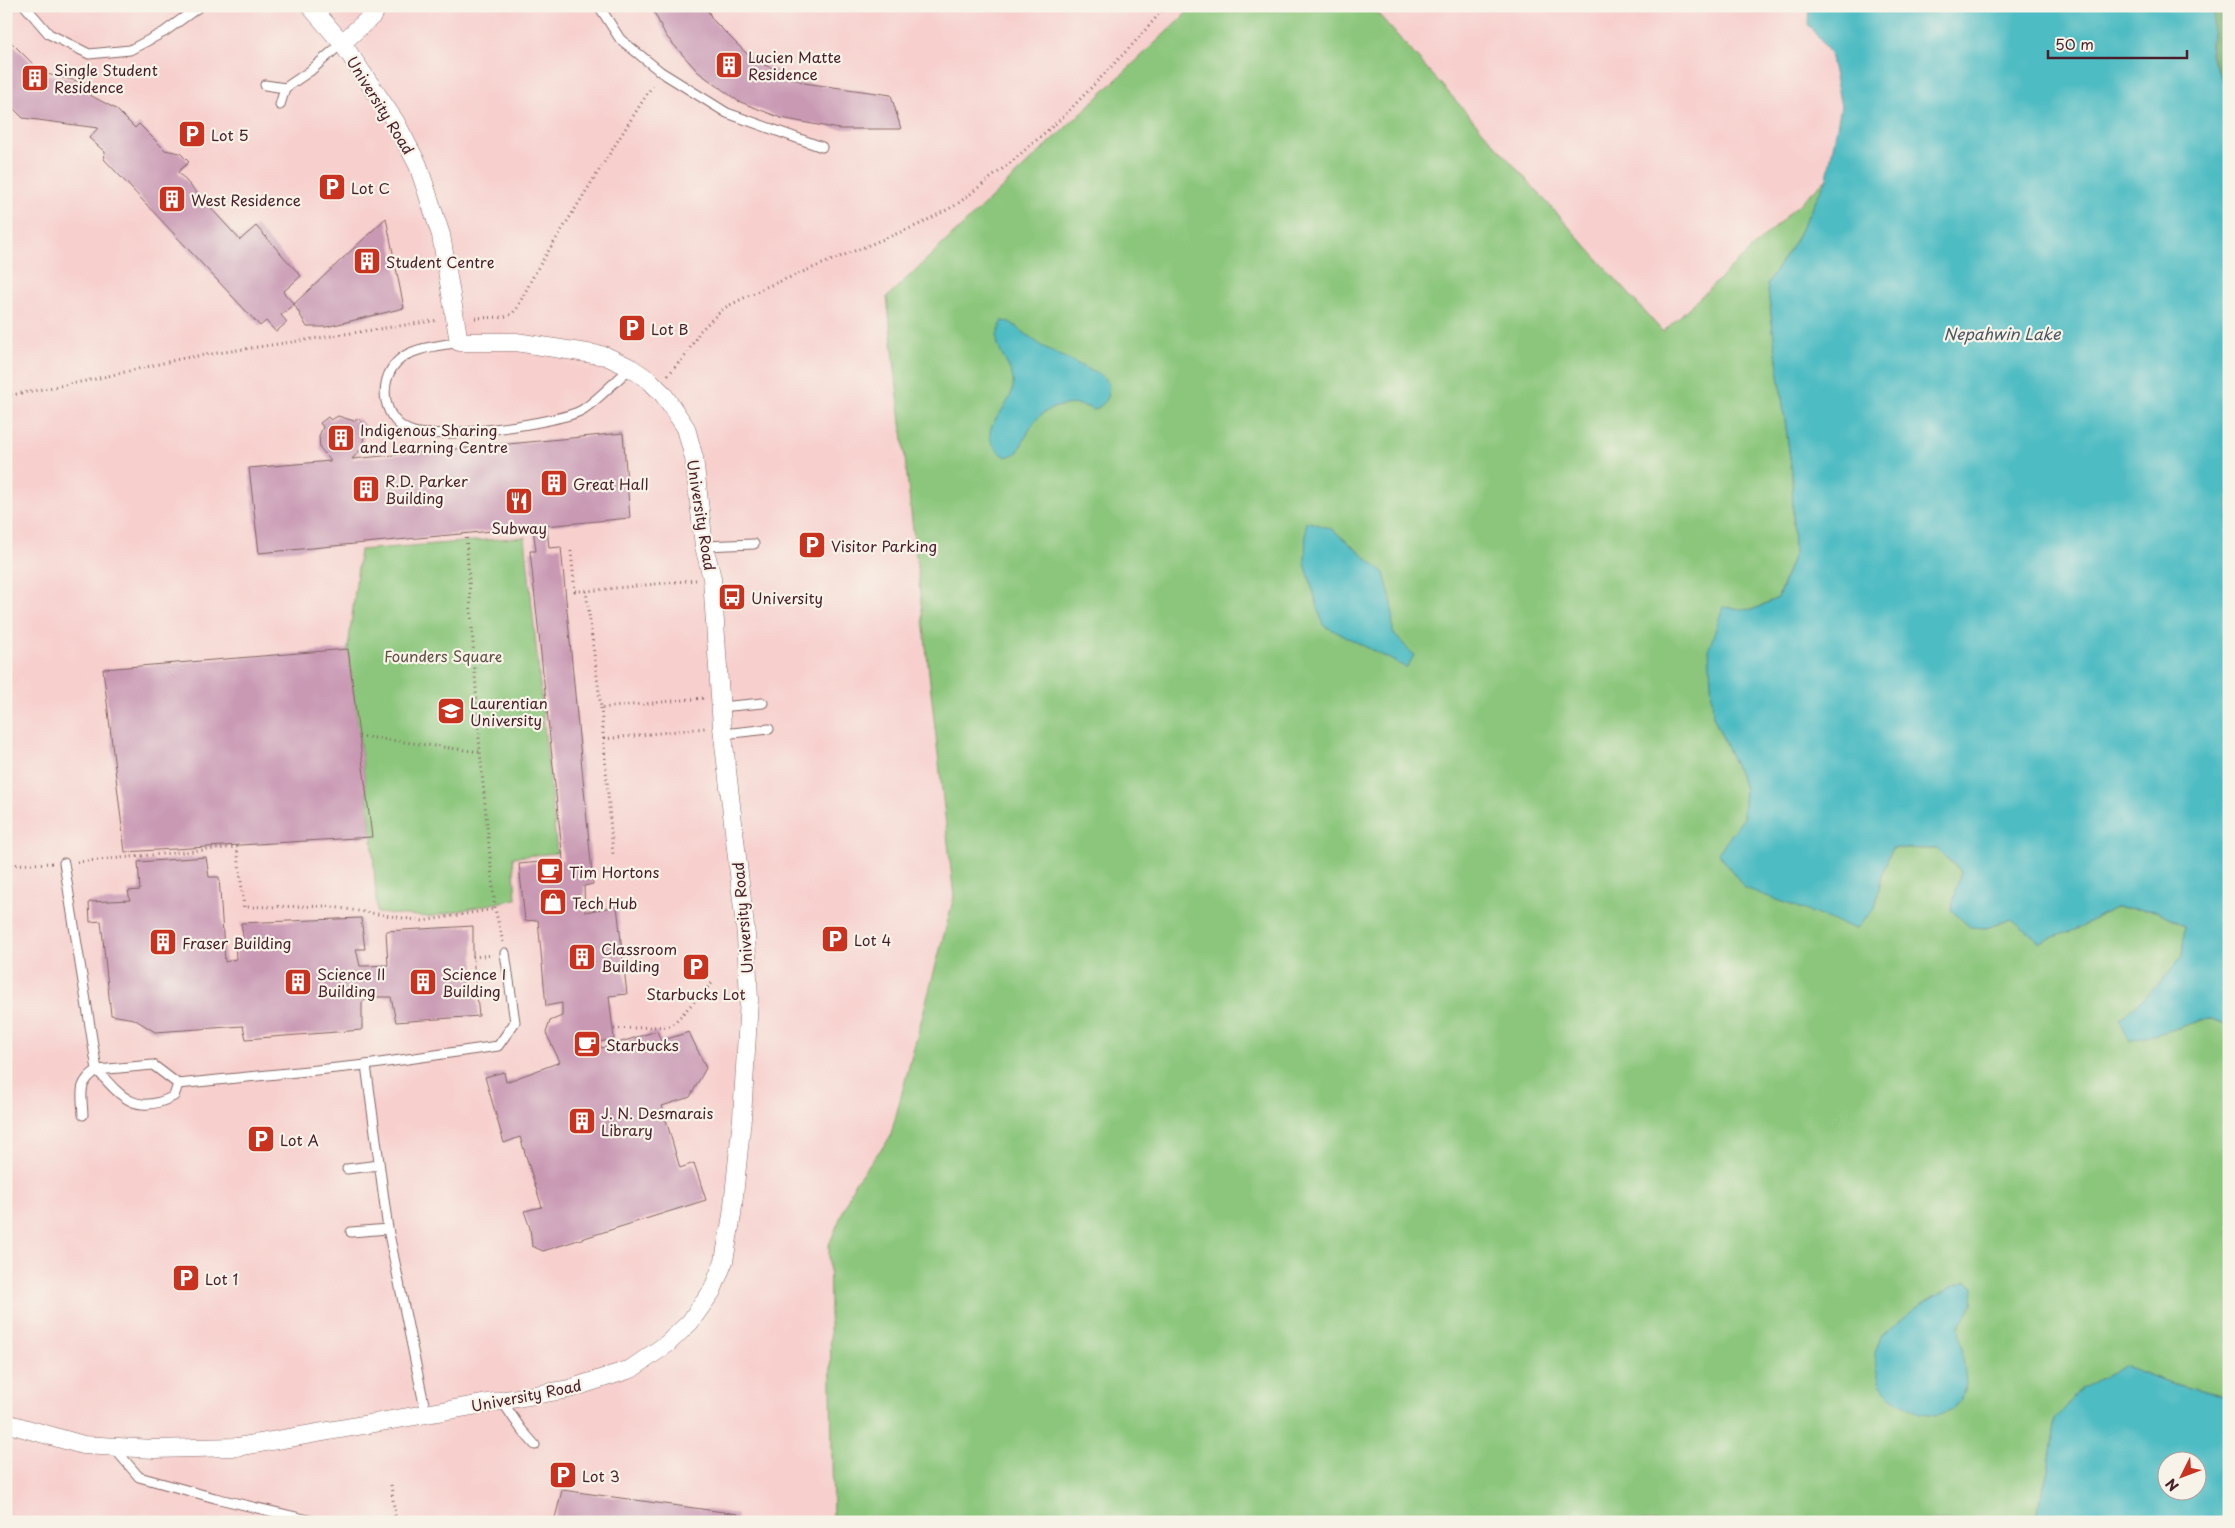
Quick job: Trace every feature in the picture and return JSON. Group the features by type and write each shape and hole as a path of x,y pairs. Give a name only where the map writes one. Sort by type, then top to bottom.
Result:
{"street":[{"name":"University Road","path":"6,1423 83,1445 154,1449 237,1447 569,1389 631,1368 666,1344 690,1322 712,1291 724,1261 732,1216 742,1118 749,1000 746,935 722,730 712,578 704,546 694,458 688,435 677,413 657,387 631,368 606,356 516,342 459,342 441,235 418,165 395,122 342,43 310,6"},
{"path":"342,43 373,15 378,6"}],"lane":[{"path":"25,6 49,34 90,54 130,50 164,32 200,6"},
{"path":"598,6 620,39 661,72 727,113 822,147"},
{"path":"280,105 285,88 342,43"},
{"path":"265,85 285,88"},
{"path":"459,342 410,354 398,362 390,374 384,391 388,410 399,424 412,432 426,434 458,433 563,418 583,410 631,368"},
{"path":"704,546 754,544"},
{"path":"720,702 763,703"},
{"path":"722,730 770,729"},
{"path":"64,863 97,1070 123,1098 138,1105 160,1103 174,1096 178,1084"},
{"path":"83,1115 81,1087 86,1077 97,1070 153,1065 178,1084 366,1065 498,1046 514,1022 505,953"},
{"path":"366,1065 388,1229 426,1414"},
{"path":"347,1169 379,1165"},
{"path":"351,1232 388,1229"},
{"path":"502,1401 521,1429 535,1445"},
{"path":"113,1446 139,1476 215,1498 317,1522"}],"path":[{"path":"657,387 686,355 700,331 724,308 766,287 918,224 956,205 1010,163 1062,118 1134,44 1166,6"},
{"path":"475,318 504,317 512,314 517,308 536,271 661,72"},
{"path":"6,396 91,380 184,358 439,320"},
{"path":"466,533 480,752 495,909 505,953 473,957"},
{"path":"572,551 575,591 712,578"},
{"path":"586,591 601,708 613,855"},
{"path":"601,708 720,702"},
{"path":"604,739 722,730"},
{"path":"359,736 480,752"},
{"path":"6,865 64,863 237,847 244,907 326,906 423,921 495,909"},
{"path":"614,1029 671,1026 713,982"},
{"path":"391,1485 396,1522"}],"shaded area":[{"name":"Laurentian University","path":"6,6 1194,6 887,297 954,897 890,1138 855,1182 829,1245 833,1522 6,1522"},
{"path":"1371,6 1809,6 1808,24 1830,53 1841,106 1827,178 1663,332"}],"green space":[{"path":"1194,6 1371,6 1663,332 1827,178 1795,241 1767,284 1792,473 1794,554 1778,598 1752,610 1713,716 1745,788 1743,819 1875,908 1883,871 1892,848 1937,849 1961,872 1952,910 1986,928 2012,919 2074,930 2116,907 2157,911 2185,926 2182,956 2157,986 2129,1041 2208,1018 2229,1025 2229,1396 2221,1396 2167,1382 2125,1366 2056,1419 2049,1465 2036,1522 833,1522 829,1245 855,1182 890,1138 954,897 887,297"},
{"path":"2211,6 2229,6 2229,88 2224,85 2210,53 2214,12"},
{"name":"Founders Square","path":"525,537 557,853 513,857 516,899 429,917 377,913 372,837 348,649 360,550"}],"water":[{"name":"Nepahwin Lake","path":"1809,6 2211,6 2214,12 2210,53 2224,85 2229,88 2229,1025 2208,1018 2129,1041 2120,1019 2157,986 2182,956 2185,926 2157,911 2116,907 2074,930 2040,942 2012,919 1986,928 1970,927 1951,910 1961,871 1937,849 1892,848 1883,871 1875,908 1856,929 1745,888 1718,853 1743,819 1745,788 1713,716 1709,649 1723,607 1752,610 1778,598 1794,554 1792,473 1767,284 1795,241 1827,178 1841,106 1830,53 1808,24"},
{"path":"1002,321 1010,322 1042,346 1102,376 1109,384 1106,400 1094,410 1081,405 1069,405 1060,406 1044,413 1033,424 1017,453 1006,457 995,447 990,439 990,430 1010,397 1013,387 1012,374 999,349 998,343 997,336"},
{"path":"1306,521 1332,529 1384,573 1392,604 1393,633 1414,655 1407,668 1323,625 1305,563"},
{"path":"1966,1281 1974,1286 1973,1305 1960,1325 1966,1385 1961,1399 1951,1411 1938,1416 1920,1414 1891,1397 1880,1383 1876,1369 1875,1353 1881,1336 1916,1308 1954,1285"},
{"path":"2125,1366 2167,1382 2221,1396 2229,1396 2229,1522 2036,1522 2049,1465 2056,1419 2081,1389"}],"building":[{"name":"Lucien Matte Residence","path":"651,6 706,6 712,19 752,59 804,83 891,95 901,129 839,129 781,118 738,101 698,72 666,36"},
{"name":"West Residence","path":"6,37 42,73 86,83 88,94 116,109 135,128 139,124 165,150 180,153 189,162 178,172 240,240 256,226 301,276 283,292 294,304 281,315 287,322 276,332 266,321 260,326 104,159 105,152 89,138 98,128 23,118 6,101"},
{"name":"Student Centre","path":"386,218 404,308 326,327 307,327 294,304"},
{"path":"338,416 354,421 358,418 365,426 361,428 364,435 362,448 352,459 623,433 630,518 259,553 249,468 331,461 320,448 319,436 323,427 320,423 328,417 331,420"},
{"name":"J. N. Desmarais Library","path":"547,527 549,548 561,547 593,884 584,886 585,912 617,906 627,994 609,996 614,1039 599,1042 601,1048 657,1031 661,1041 689,1032 706,1068 690,1097 662,1106 680,1168 694,1163 706,1200 543,1251 532,1246 530,1228 524,1211 542,1207 520,1137 504,1143 485,1077 504,1072 506,1082 560,1062 546,1033 550,1021 562,1016 562,1003 546,1006 538,920 525,921 519,864 563,860 530,551 536,551 533,528"},
{"path":"348,649 372,837 125,852 103,669"},
{"path":"206,857 209,877 219,877 225,962 236,959 235,943 244,943 241,923 361,918 365,949 356,949 360,966 388,965 386,931 473,926 473,957 479,1016 396,1022 391,997 371,997 362,1002 362,1030 246,1039 243,1026 155,1032 134,1019 111,1015 101,921 90,922 89,902 130,900 128,891 140,890 138,862"},
{"path":"562,1490 738,1514 737,1522 554,1522"}],"place":[{"name":"Lucien Matte Residence","path":"729,65"},
{"name":"Single Student Residence","path":"35,78"},
{"name":"Lot 5","path":"192,134"},
{"name":"Lot C","path":"332,187"},
{"name":"West Residence","path":"172,199"},
{"name":"Student Centre","path":"367,261"},
{"name":"Lot B","path":"632,328"},
{"name":"Indigenous Sharing and Learning Centre","path":"341,438"},
{"name":"Great Hall","path":"554,483"},
{"name":"R.D. Parker Building","path":"366,489"},
{"name":"Subway","path":"519,501"},
{"name":"Visitor Parking","path":"812,545"},
{"name":"University","path":"732,597"},
{"name":"Laurentian University","path":"451,711"},
{"name":"Tim Hortons","path":"550,871"},
{"name":"Tech Hub","path":"553,902"},
{"name":"Lot 4","path":"835,939"},
{"name":"Fraser Building","path":"163,942"},
{"name":"Classroom Building","path":"582,957"},
{"name":"Starbucks Lot","path":"696,967"},
{"name":"Science II Building","path":"298,982"},
{"name":"Science I Building","path":"423,982"},
{"name":"Starbucks","path":"587,1044"},
{"name":"J. N. Desmarais Library","path":"582,1121"},
{"name":"Lot A","path":"261,1139"},
{"name":"Lot 1","path":"186,1278"},
{"name":"Lot 3","path":"563,1475"}]}
